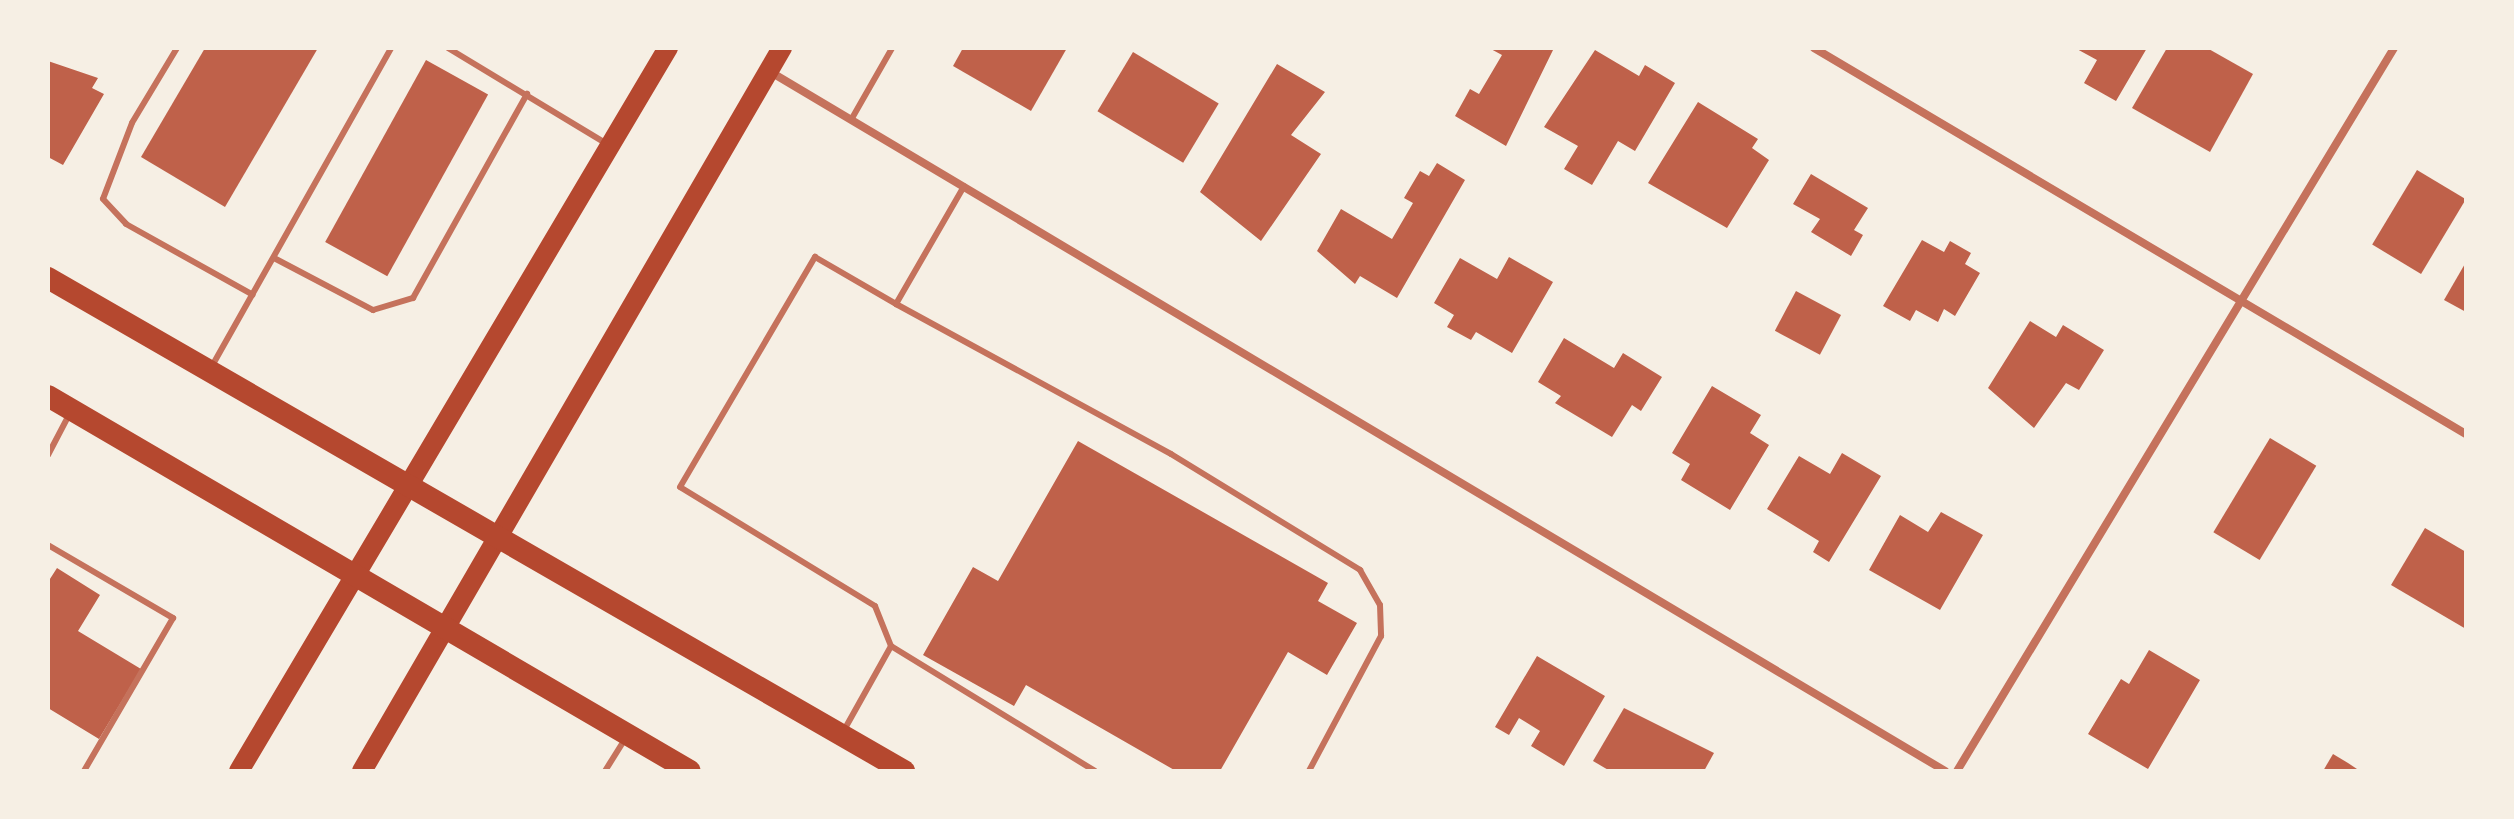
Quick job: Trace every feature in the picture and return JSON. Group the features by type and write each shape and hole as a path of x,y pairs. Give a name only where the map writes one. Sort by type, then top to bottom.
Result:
{"highway":[{"path":"48,278 904,771"},
{"path":"48,396 690,771"}],"main road":[{"path":"239,771 668,48"},
{"path":"362,771 495,534 782,48"}],"street":[{"path":"1814,48 2466,434"},
{"path":"1957,771 2394,48"},
{"path":"768,71 1945,771"}],"lane":[{"path":"177,48 125,137 103,199 126,224 253,295"},
{"path":"210,370 391,48"},
{"path":"448,48 610,146"},
{"path":"851,120 892,48"},
{"path":"274,258 373,310 413,298 527,94"},
{"path":"896,304 964,186"},
{"path":"1095,771 891,646 875,606 680,487 815,257 1039,382 1360,570 1380,605 1381,636 1309,771"},
{"path":"48,455 72,410"},
{"path":"48,545 173,618 84,771"},
{"path":"841,734 891,646"},
{"path":"605,771 627,734"}],"building":[{"path":"205,48 318,48 225,207 141,157"},
{"path":"963,48 1067,48 1031,111 953,66"},
{"path":"1489,48 1554,48 1506,146 1455,116 1470,89 1479,94 1502,55"},
{"path":"2075,48 2147,48 2116,101 2084,83 2097,60"},
{"path":"2167,48 2207,48 2253,74 2210,152 2132,108"},
{"path":"1595,50 1639,76 1645,65 1675,83 1635,151 1618,141 1592,185 1564,169 1578,146 1544,127"},
{"path":"1133,52 1219,104 1183,163 1097,111"},
{"path":"426,60 488,94 387,276 325,242"},
{"path":"48,61 98,78 92,88 104,94 63,165 48,157"},
{"path":"1277,64 1325,92 1291,135 1321,154 1261,241 1200,192"},
{"path":"1698,102 1758,139 1752,148 1769,160 1727,228 1648,183"},
{"path":"1437,163 1465,180 1397,298 1360,276 1355,284 1317,251 1341,209 1392,239 1413,203 1404,198 1420,171 1429,176"},
{"path":"2417,170 2466,199 2421,274 2372,245"},
{"path":"1811,174 1868,208 1854,230 1863,235 1851,256 1811,232 1820,219 1793,204"},
{"path":"1922,240 1944,252 1950,241 1971,253 1965,264 1980,273 1955,316 1944,309 1938,322 1916,310 1910,321 1883,306"},
{"path":"1509,257 1553,282 1512,353 1476,332 1471,340 1447,327 1454,315 1434,303 1460,258 1497,279"},
{"path":"2466,262 2466,312 2444,300"},
{"path":"1796,291 1841,315 1820,355 1775,331"},
{"path":"2030,321 2056,337 2063,325 2104,350 2079,390 2066,383 2034,428 1988,388"},
{"path":"1564,338 1614,368 1623,353 1662,377 1641,411 1632,405 1612,437 1555,403 1561,396 1538,382"},
{"path":"1712,386 1761,415 1750,433 1769,445 1730,510 1681,480 1690,464 1672,453"},
{"path":"2270,438 2316,466 2260,560 2213,532"},
{"path":"1078,441 1328,583 1318,601 1357,623 1327,675 1288,652 1220,771 1176,771 1026,685 1014,706 923,655 973,567 998,581"},
{"path":"1842,453 1881,476 1829,562 1813,552 1819,541 1767,509 1799,456 1830,474"},
{"path":"1941,512 1983,535 1940,610 1869,570 1900,515 1928,532"},
{"path":"2425,528 2466,552 2466,629 2391,585"},
{"path":"57,568 100,595 78,631 141,669 99,739 48,708 48,582"},
{"path":"2149,650 2200,680 2148,769 2088,734 2121,679 2129,684"},
{"path":"1537,656 1605,696 1564,766 1531,746 1540,731 1519,718 1509,735 1495,727"},
{"path":"1624,708 1714,753 1704,771 1610,771 1593,761"},
{"path":"2333,754 2348,763 2360,771 2323,771"}]}
